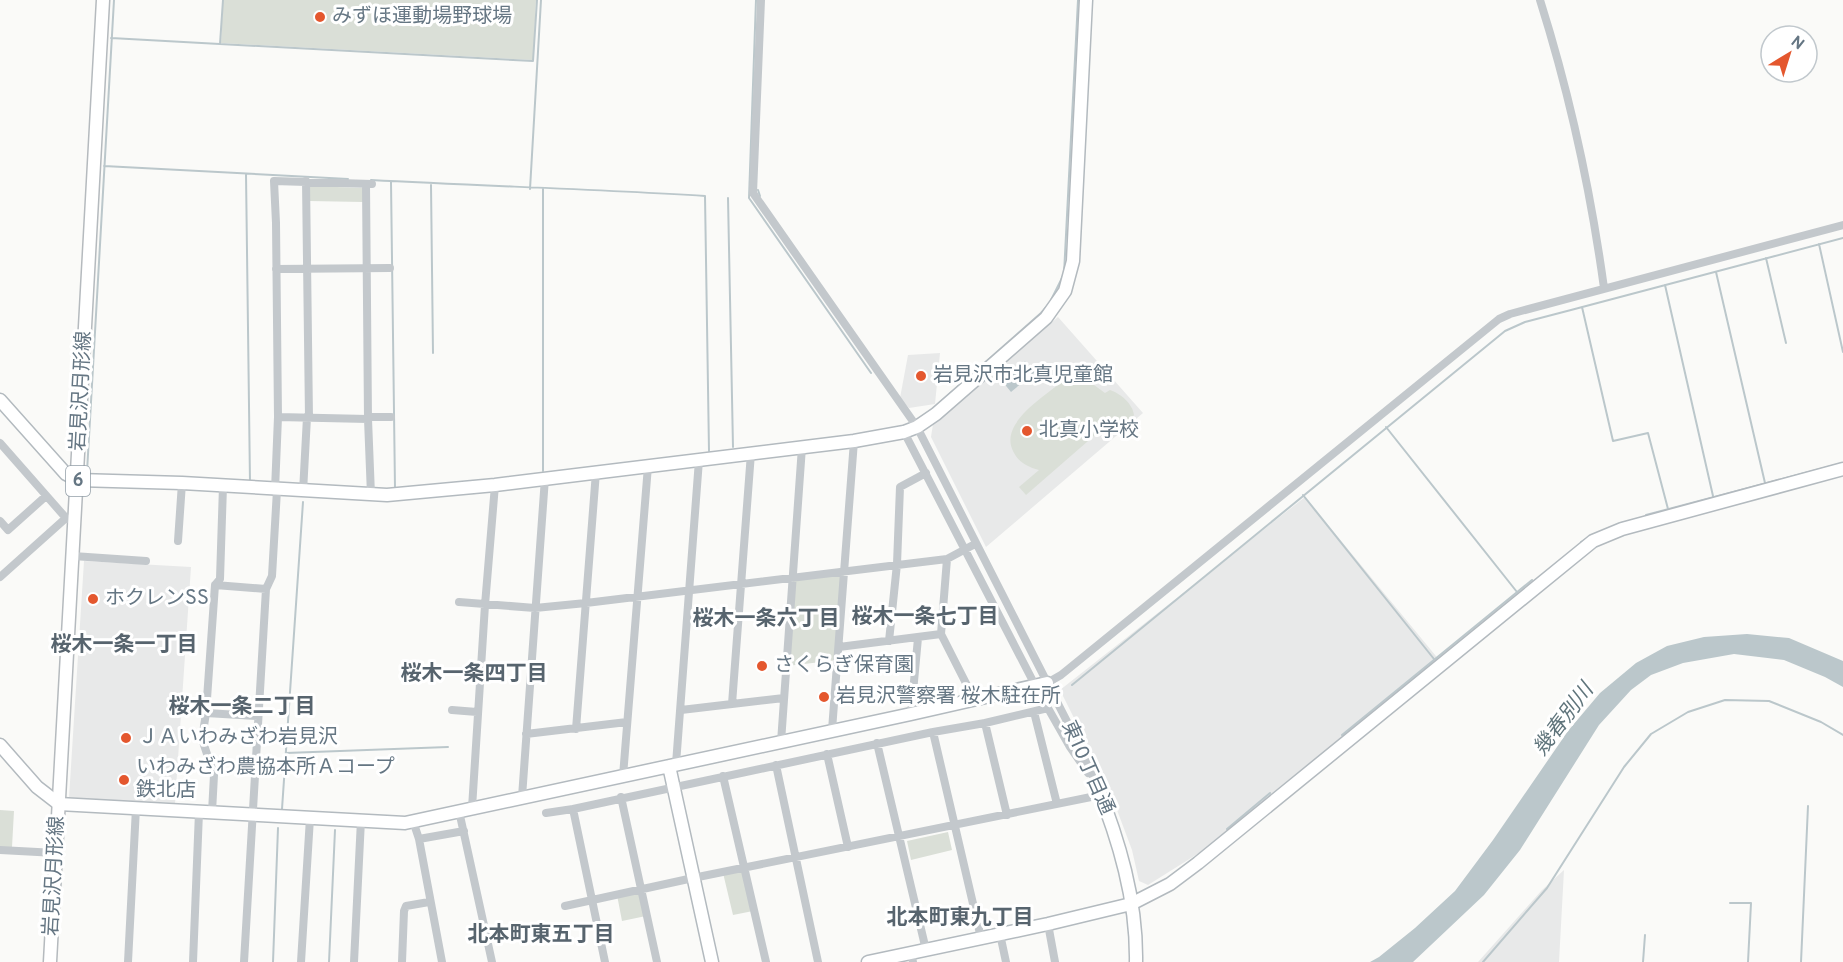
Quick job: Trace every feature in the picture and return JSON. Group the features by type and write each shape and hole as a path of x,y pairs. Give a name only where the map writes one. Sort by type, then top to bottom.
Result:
{"street":[{"name":"岩見沢月形線","path":"50,962 74,556 71,520 78,480 103,0"},
{"name":"東10丁目通","path":"761,0 753,193 916,427 975,544 1041,685 1087,762 1122,857 1131,904 1136,962"},
{"path":"0,400 66,474 78,480 182,483 371,495 417,494 495,485 854,441 904,432 936,414 969,386 1046,318 1065,291 1073,261 1086,0"},
{"path":"1540,0 1558,57 1568,100 1604,288"},
{"path":"244,962 266,589 272,576 276,490 278,417 274,181 369,184 367,268 371,495"},
{"path":"303,492 308,418 306,181"},
{"path":"0,745 37,787 59,804 405,823 1041,685 1061,675 1499,319 1604,288 1843,225"},
{"path":"276,269 390,268"},
{"path":"278,417 391,417"},
{"path":"565,906 1091,798 1098,788 1070,747 1048,708 1041,685 904,432"},
{"path":"832,730 854,441"},
{"path":"0,444 46,496 71,520 0,577"},
{"path":"781,742 802,447"},
{"path":"732,704 751,453"},
{"path":"699,460 681,710 673,765 673,786 712,962"},
{"path":"623,776 648,466"},
{"path":"868,962 912,957 926,950 1131,904 1170,884 1198,863 1593,541 1622,529 1843,470"},
{"path":"576,729 597,472"},
{"path":"889,641 897,564 900,487 926,472"},
{"path":"522,797 544,478"},
{"path":"178,541 182,483"},
{"path":"492,962 464,831 477,712 495,485"},
{"path":"212,812 214,775 202,739 215,585 220,579 223,486"},
{"path":"0,521 8,530 46,496"},
{"path":"459,602 535,608 586,603 947,559 975,544"},
{"path":"74,556 146,561"},
{"path":"947,559 941,634 974,699"},
{"path":"215,585 266,589"},
{"path":"838,647 941,634"},
{"path":"911,714 918,638"},
{"path":"681,710 784,698"},
{"path":"546,813 1048,708"},
{"path":"452,710 477,712"},
{"path":"1034,712 1057,804"},
{"path":"206,713 258,716"},
{"path":"526,734 627,722"},
{"path":"985,723 1007,814"},
{"path":"933,732 981,938"},
{"path":"877,743 926,950"},
{"path":"827,754 848,847"},
{"path":"776,765 818,962"},
{"path":"723,776 766,962"},
{"path":"621,797 657,962"},
{"path":"128,962 136,808"},
{"path":"573,809 605,962"},
{"path":"192,962 199,812"},
{"path":"301,962 310,818"},
{"path":"354,962 361,820"},
{"path":"413,821 419,839 442,962"},
{"path":"419,839 464,831"},
{"path":"0,850 56,853"},
{"path":"402,962 406,906 429,902"},
{"path":"1048,924 1055,962"},
{"path":"1000,934 1006,962"}],"shaded area":[{"path":"223,0 536,0 533,60 221,43"},
{"path":"310,186 364,188 363,202 309,201"},
{"name":"北真小学校","path":"1058,317 1143,413 986,547 931,437 933,424"},
{"name":"岩見沢市北真児童館","path":"940,353 935,404 909,408 900,398 908,355"},
{"path":"1025,361 1035,372 1011,392 1002,381"},
{"path":"1072,378 1090,382 1105,393 1110,390 1118,394 1129,403 1134,415 1112,436 1103,428 1026,495 1019,487 1039,470 1024,463 1015,455 1010,441 1012,430 1036,402 1063,381"},
{"path":"1305,497 1440,661 1207,848 1148,885 1139,881 1132,850 1108,786 1060,690"},
{"path":"84,561 191,567 175,803 69,798"},
{"path":"844,570 838,660 787,666 793,577"},
{"path":"1747,634 1789,638 1843,661 1843,687 1784,660 1734,654 1683,663 1651,675 1631,690 1599,725 1520,850 1484,895 1413,962 1370,962 1415,928 1455,891 1568,731 1600,693 1636,663 1667,646 1704,637"},
{"path":"0,810 14,811 12,847 0,847"},
{"path":"948,832 952,850 911,860 907,841"},
{"path":"744,869 753,911 733,915 723,873"},
{"path":"1564,870 1559,962 1478,962 1542,890"},
{"path":"642,891 646,916 622,921 617,895"}],"waterway":[{"path":"87,472 114,0"},
{"path":"220,44 223,0"},
{"path":"111,38 533,61 537,0"},
{"path":"530,189 541,0"},
{"path":"756,0 749,198 871,373"},
{"path":"1051,300 1064,274 1078,0"},
{"path":"104,166 348,179"},
{"path":"246,174 250,482"},
{"path":"371,180 705,196 709,451"},
{"path":"391,182 395,488"},
{"path":"431,185 433,353"},
{"path":"543,189 543,471"},
{"path":"758,190 760,196"},
{"path":"728,198 733,447"},
{"path":"1072,685 1505,331 1525,322 1843,238"},
{"path":"1819,244 1843,352"},
{"path":"1766,258 1786,343"},
{"path":"1716,272 1765,483"},
{"path":"1665,285 1713,496"},
{"path":"937,405 1048,305"},
{"path":"1582,307 1613,441 1648,433 1668,509"},
{"path":"1386,427 1517,592"},
{"path":"1646,515 1843,463"},
{"path":"1303,495 1434,659"},
{"path":"282,809 303,502"},
{"path":"1581,542 1594,534"},
{"path":"1342,735 1532,580"},
{"path":"1483,962 1547,888 1624,767 1651,734 1688,712 1725,700 1769,701 1821,722 1843,735"},
{"path":"286,753 448,747"},
{"path":"1227,829 1270,793"},
{"path":"1801,962 1808,806"},
{"path":"273,962 278,828"},
{"path":"329,962 335,830"},
{"path":"1730,903 1751,903 1748,962"},
{"path":"1643,962 1645,935"}],"place":[{"name":"みずほ運動場野球場","path":"320,17"},
{"name":"岩見沢市北真児童館","path":"921,376"},
{"name":"北真小学校","path":"1027,431"},
{"name":"ホクレンSS","path":"93,599"},
{"name":"さくらぎ保育園","path":"762,666"},
{"name":"岩見沢警察署 桜木駐在所","path":"824,697"},
{"name":"ＪＡいわみざわ岩見沢","path":"126,738"},
{"name":"いわみざわ農協本所Ａコープ 鉄北店","path":"124,780"}],"district":[{"name":"桜木一条七丁目","path":"925,617"},
{"name":"桜木一条六丁目","path":"766,619"},
{"name":"桜木一条一丁目","path":"124,645"},
{"name":"桜木一条四丁目","path":"474,674"},
{"name":"桜木一条二丁目","path":"242,707"},
{"name":"北本町東九丁目","path":"960,918"},
{"name":"北本町東五丁目","path":"541,935"}],"water label":[{"name":"幾春別川","path":"1564,720"}]}
